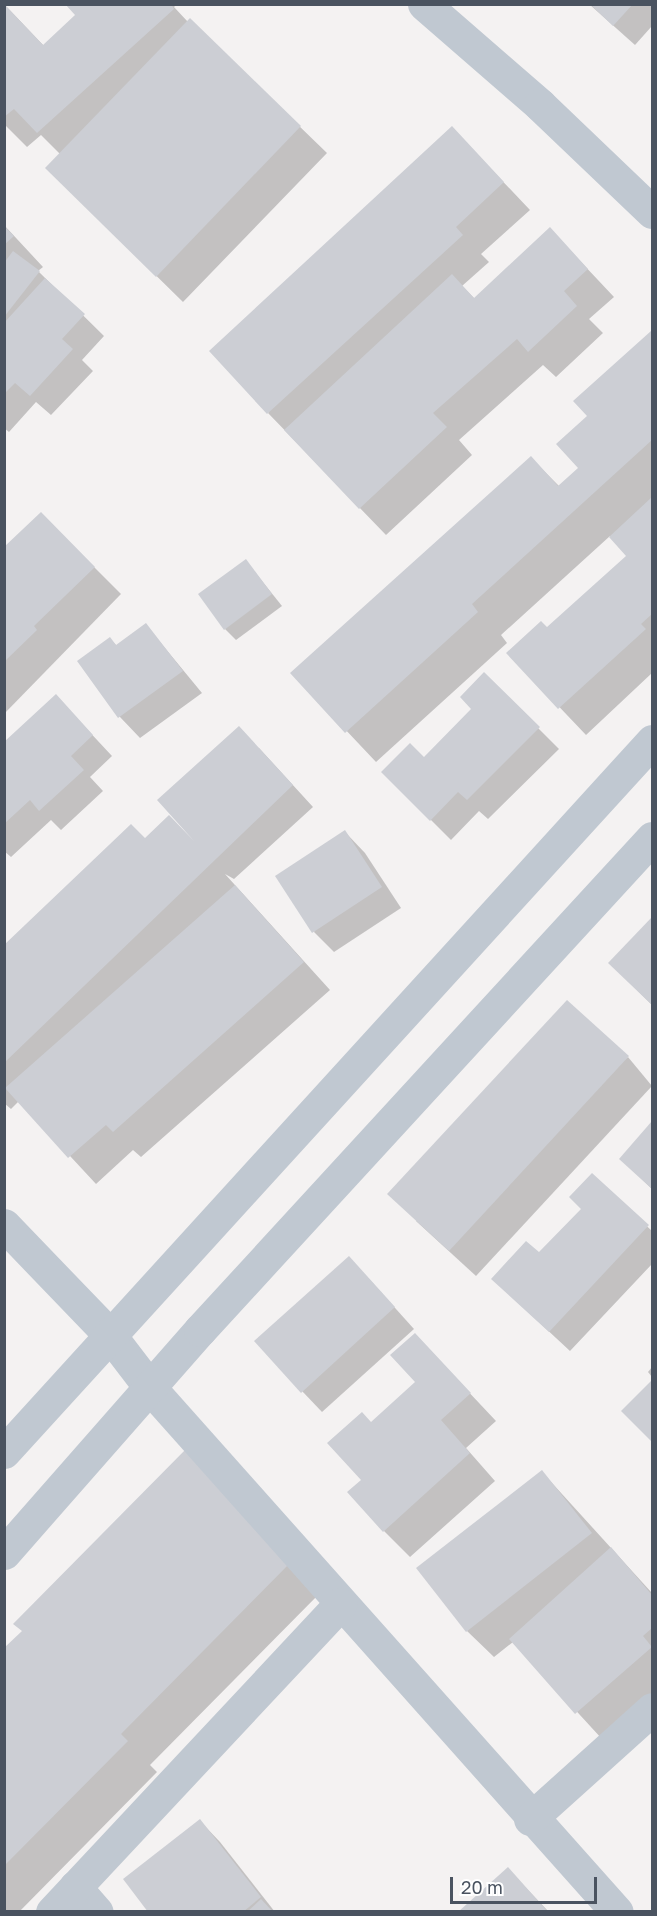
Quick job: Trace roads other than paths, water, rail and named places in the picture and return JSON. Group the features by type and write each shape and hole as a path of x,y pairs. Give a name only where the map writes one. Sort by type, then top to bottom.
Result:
{"street":[{"path":"424,4 540,105 652,212"},
{"path":"4,1452 109,1334 652,741"},
{"path":"4,1553 652,838"},
{"path":"4,1225 109,1334 151,1389 340,1604 530,1819 617,1911"},
{"path":"52,1911 340,1604"},
{"path":"530,1819 652,1709"},
{"path":"75,1887 97,1911"}]}
